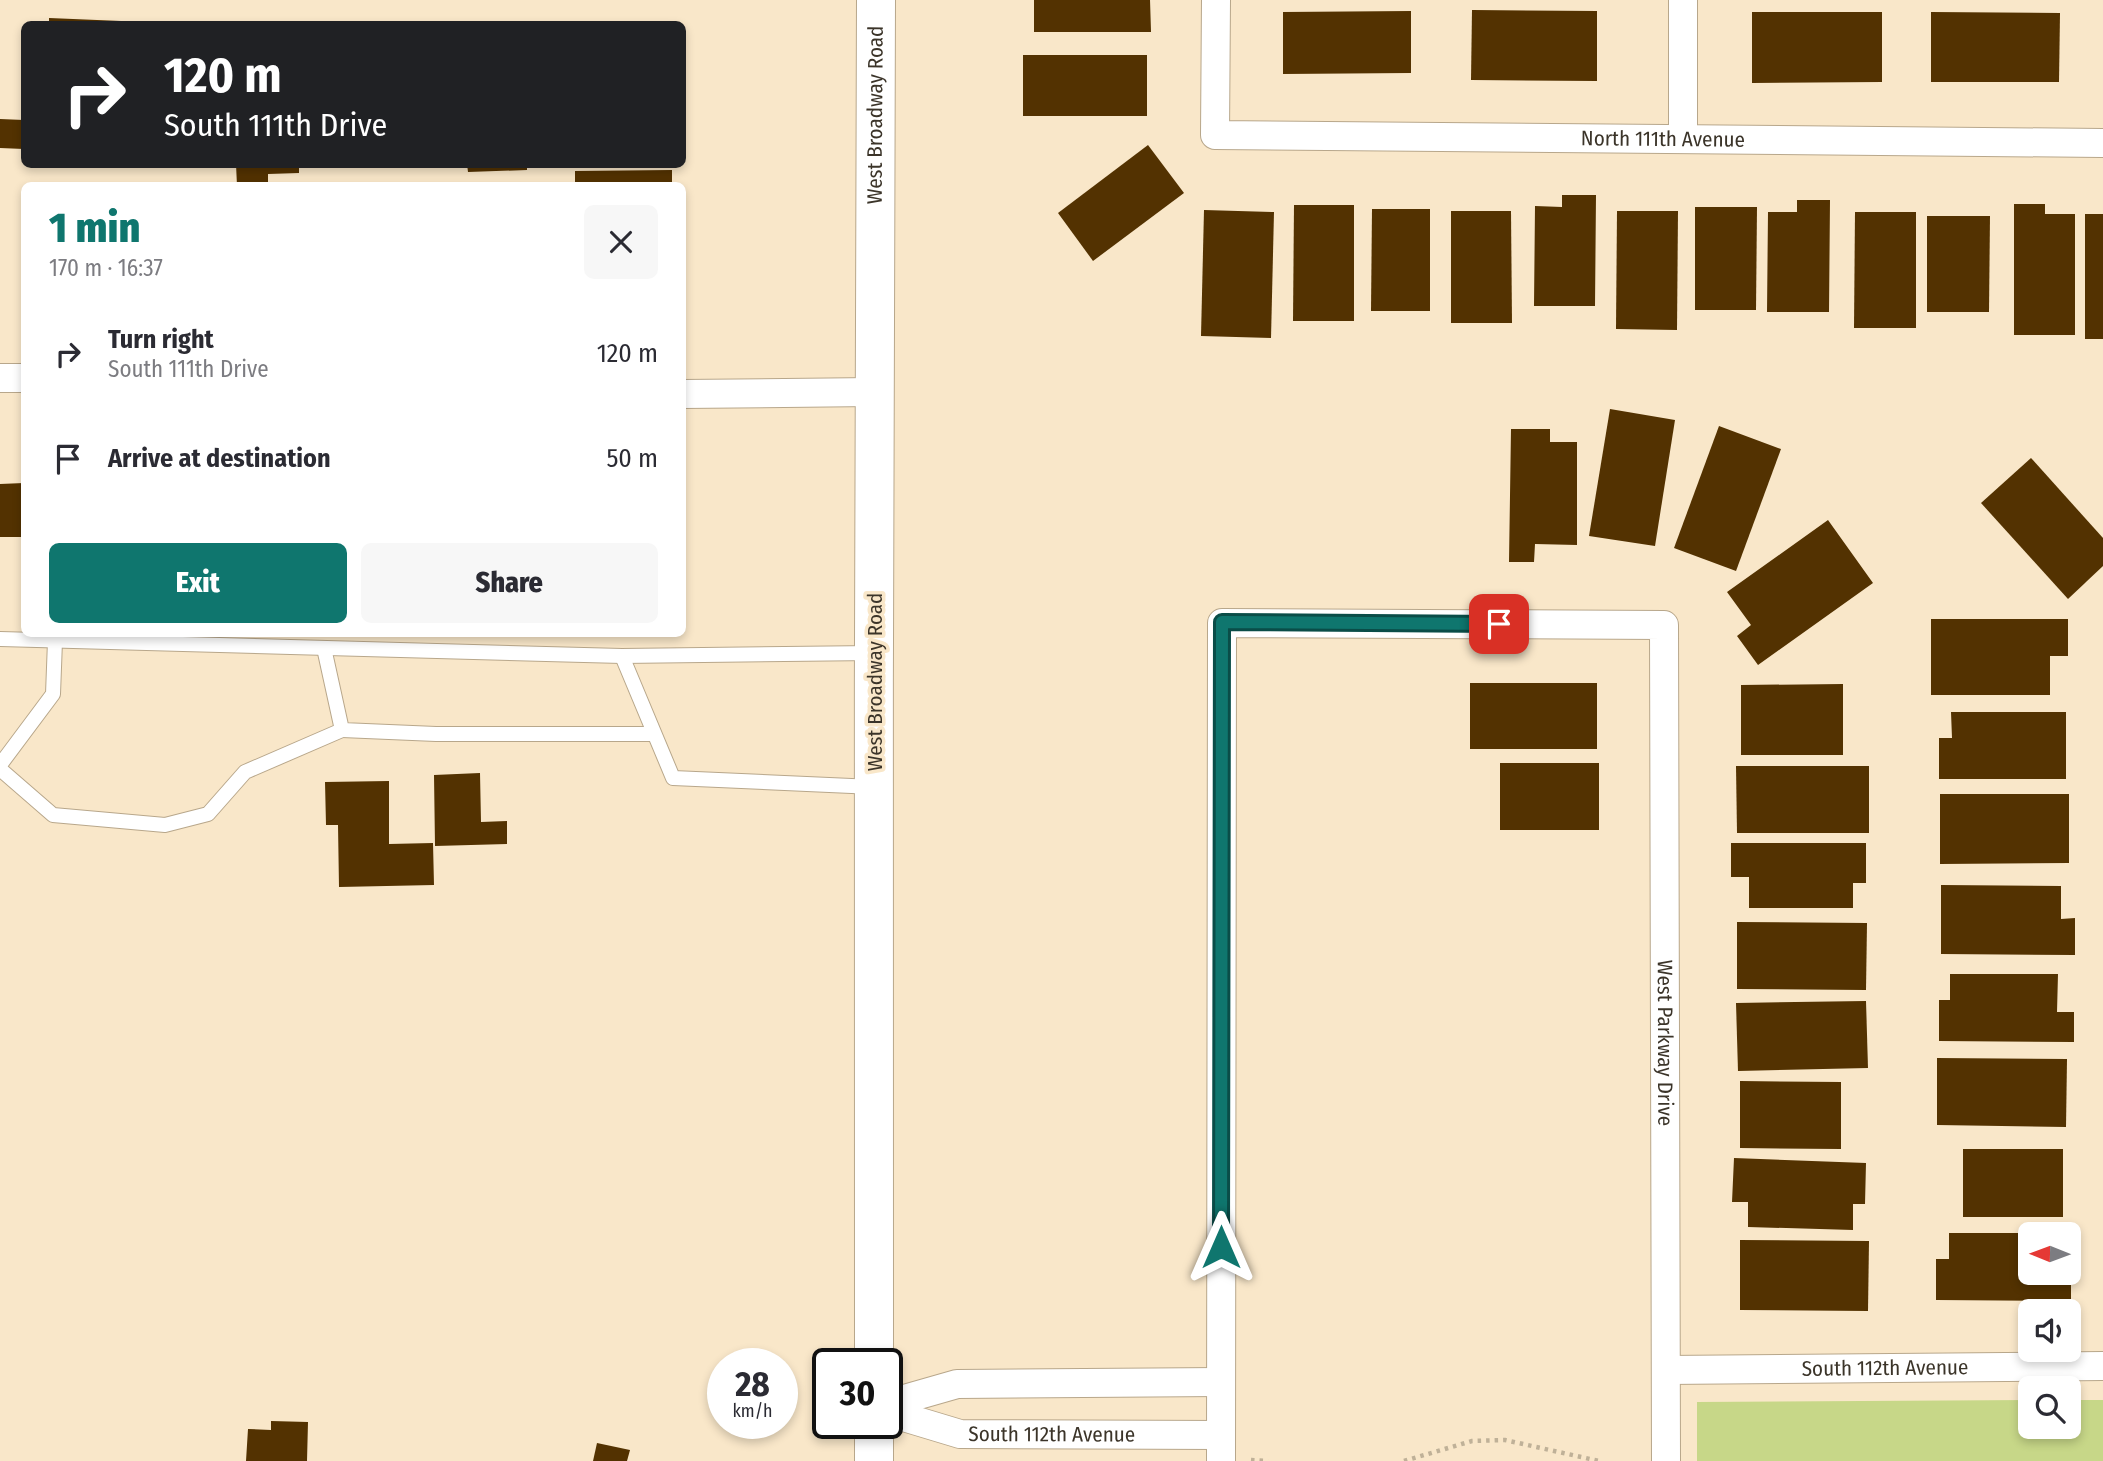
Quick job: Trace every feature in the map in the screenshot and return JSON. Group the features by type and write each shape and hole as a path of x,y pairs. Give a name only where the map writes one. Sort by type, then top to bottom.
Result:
{"main road":[{"name":"West Broadway Road","path":"874,1348 873,392 876,0"},
{"path":"874,1439 874,1461"}],"street":[{"name":"North 111th Avenue","path":"1216,0 1215,135 2103,143"},
{"path":"1682,0 1683,139"},
{"path":"0,377 21,378"},
{"path":"686,394 873,392"},
{"name":"West Parkway Drive","path":"1220,1382 1223,622 1664,625 1666,1461"},
{"name":"South 112th Avenue","path":"1666,1370 2103,1366"},
{"path":"903,1399 957,1384 1220,1382 1221,1448"},
{"name":"South 112th Avenue","path":"903,1417 960,1434 1221,1448"}],"lane":[{"path":"0,639 622,656 875,653"},
{"path":"55,640 53,694 0,767 53,815 164,825 208,814 245,772 342,730 436,734 654,734"},
{"path":"324,648 342,730"},
{"path":"622,656 673,778 875,787"}],"path":[{"path":"1404,1461 1472,1441 1494,1440 1599,1461"}],"green space":[{"path":"2018,1400 2018,1439 2081,1439 2081,1400 2103,1400 2103,1461 1697,1461 1697,1402"}],"building":[{"path":"1034,0 1150,0 1151,32 1034,32"},
{"path":"1472,10 1597,11 1597,81 1471,80"},
{"path":"1411,11 1411,73 1283,74 1283,12"},
{"path":"1752,12 1882,12 1882,82 1752,83"},
{"path":"1931,12 2060,13 2059,82 1931,82"},
{"path":"49,18 121,21 49,21"},
{"path":"1023,55 1147,55 1147,116 1023,116"},
{"path":"0,119 21,120 21,149 0,148"},
{"path":"1148,145 1184,193 1093,261 1058,213"},
{"path":"236,168 299,168 299,173 268,174 268,182 237,182"},
{"path":"468,168 527,168 527,170 468,172"},
{"path":"672,170 672,182 575,182 575,171"},
{"path":"1562,195 1596,195 1595,306 1534,306 1535,206 1562,207"},
{"path":"1797,200 1830,200 1829,312 1767,312 1768,212 1797,212"},
{"path":"2014,204 2045,204 2045,214 2075,214 2075,335 2014,335"},
{"path":"1294,205 1354,205 1354,321 1293,321"},
{"path":"1695,207 1757,207 1756,310 1695,310"},
{"path":"1372,209 1430,209 1430,311 1371,311"},
{"path":"1204,210 1274,212 1271,338 1201,336"},
{"path":"1451,211 1511,211 1512,323 1451,323"},
{"path":"1617,211 1678,211 1677,330 1616,329"},
{"path":"1855,212 1916,212 1916,328 1854,328"},
{"path":"2085,214 2103,214 2103,339 2085,339"},
{"path":"1927,216 1990,216 1989,312 1927,312"},
{"path":"1610,409 1675,420 1655,546 1589,536"},
{"path":"1719,426 1781,449 1736,571 1674,548"},
{"path":"1511,429 1550,429 1550,442 1577,442 1577,545 1535,544 1534,562 1509,562"},
{"path":"2031,458 2103,538 2103,566 2068,599 1981,503"},
{"path":"21,483 21,537 0,537 0,484"},
{"path":"1828,520 1873,583 1758,665 1737,636 1751,625 1727,592"},
{"path":"1931,619 2068,619 2068,656 2050,656 2050,695 1931,695"},
{"path":"1470,683 1597,683 1597,749 1470,749"},
{"path":"1843,684 1843,755 1741,755 1741,685"},
{"path":"1951,712 2066,712 2066,779 1939,779 1939,738 1952,738"},
{"path":"1500,763 1599,763 1599,830 1500,830"},
{"path":"1736,766 1869,766 1869,833 1737,833"},
{"path":"480,773 481,822 507,821 507,844 435,846 434,775"},
{"path":"389,781 389,844 433,843 434,885 339,887 338,825 326,825 325,782"},
{"path":"1940,794 2069,794 2069,863 1940,864"},
{"path":"1731,843 1866,843 1866,883 1853,883 1853,908 1749,908 1749,877 1731,877"},
{"path":"1941,885 2061,886 2061,919 2075,918 2075,955 1941,954"},
{"path":"1737,922 1867,923 1866,990 1737,989"},
{"path":"1950,974 2058,974 2057,1012 2074,1012 2074,1042 1939,1041 1939,1000 1950,1000"},
{"path":"1866,1001 1868,1068 1738,1071 1736,1003"},
{"path":"1937,1058 2067,1059 2066,1127 1937,1125"},
{"path":"1740,1081 1841,1082 1841,1149 1740,1148"},
{"path":"1963,1149 2063,1149 2063,1217 1963,1217"},
{"path":"1734,1158 1866,1163 1865,1204 1853,1204 1853,1230 1748,1227 1748,1202 1732,1202"},
{"path":"1949,1233 2018,1233 2018,1285 2071,1285 2071,1299 1936,1300 1936,1259 1949,1259"},
{"path":"1740,1240 1869,1241 1868,1311 1740,1310"},
{"path":"271,1421 308,1422 307,1461 246,1461 248,1429 271,1430"},
{"path":"597,1443 630,1450 627,1461 593,1461"}],"route":[{"path":"1221,1247 1222,622 1499,624"}]}
